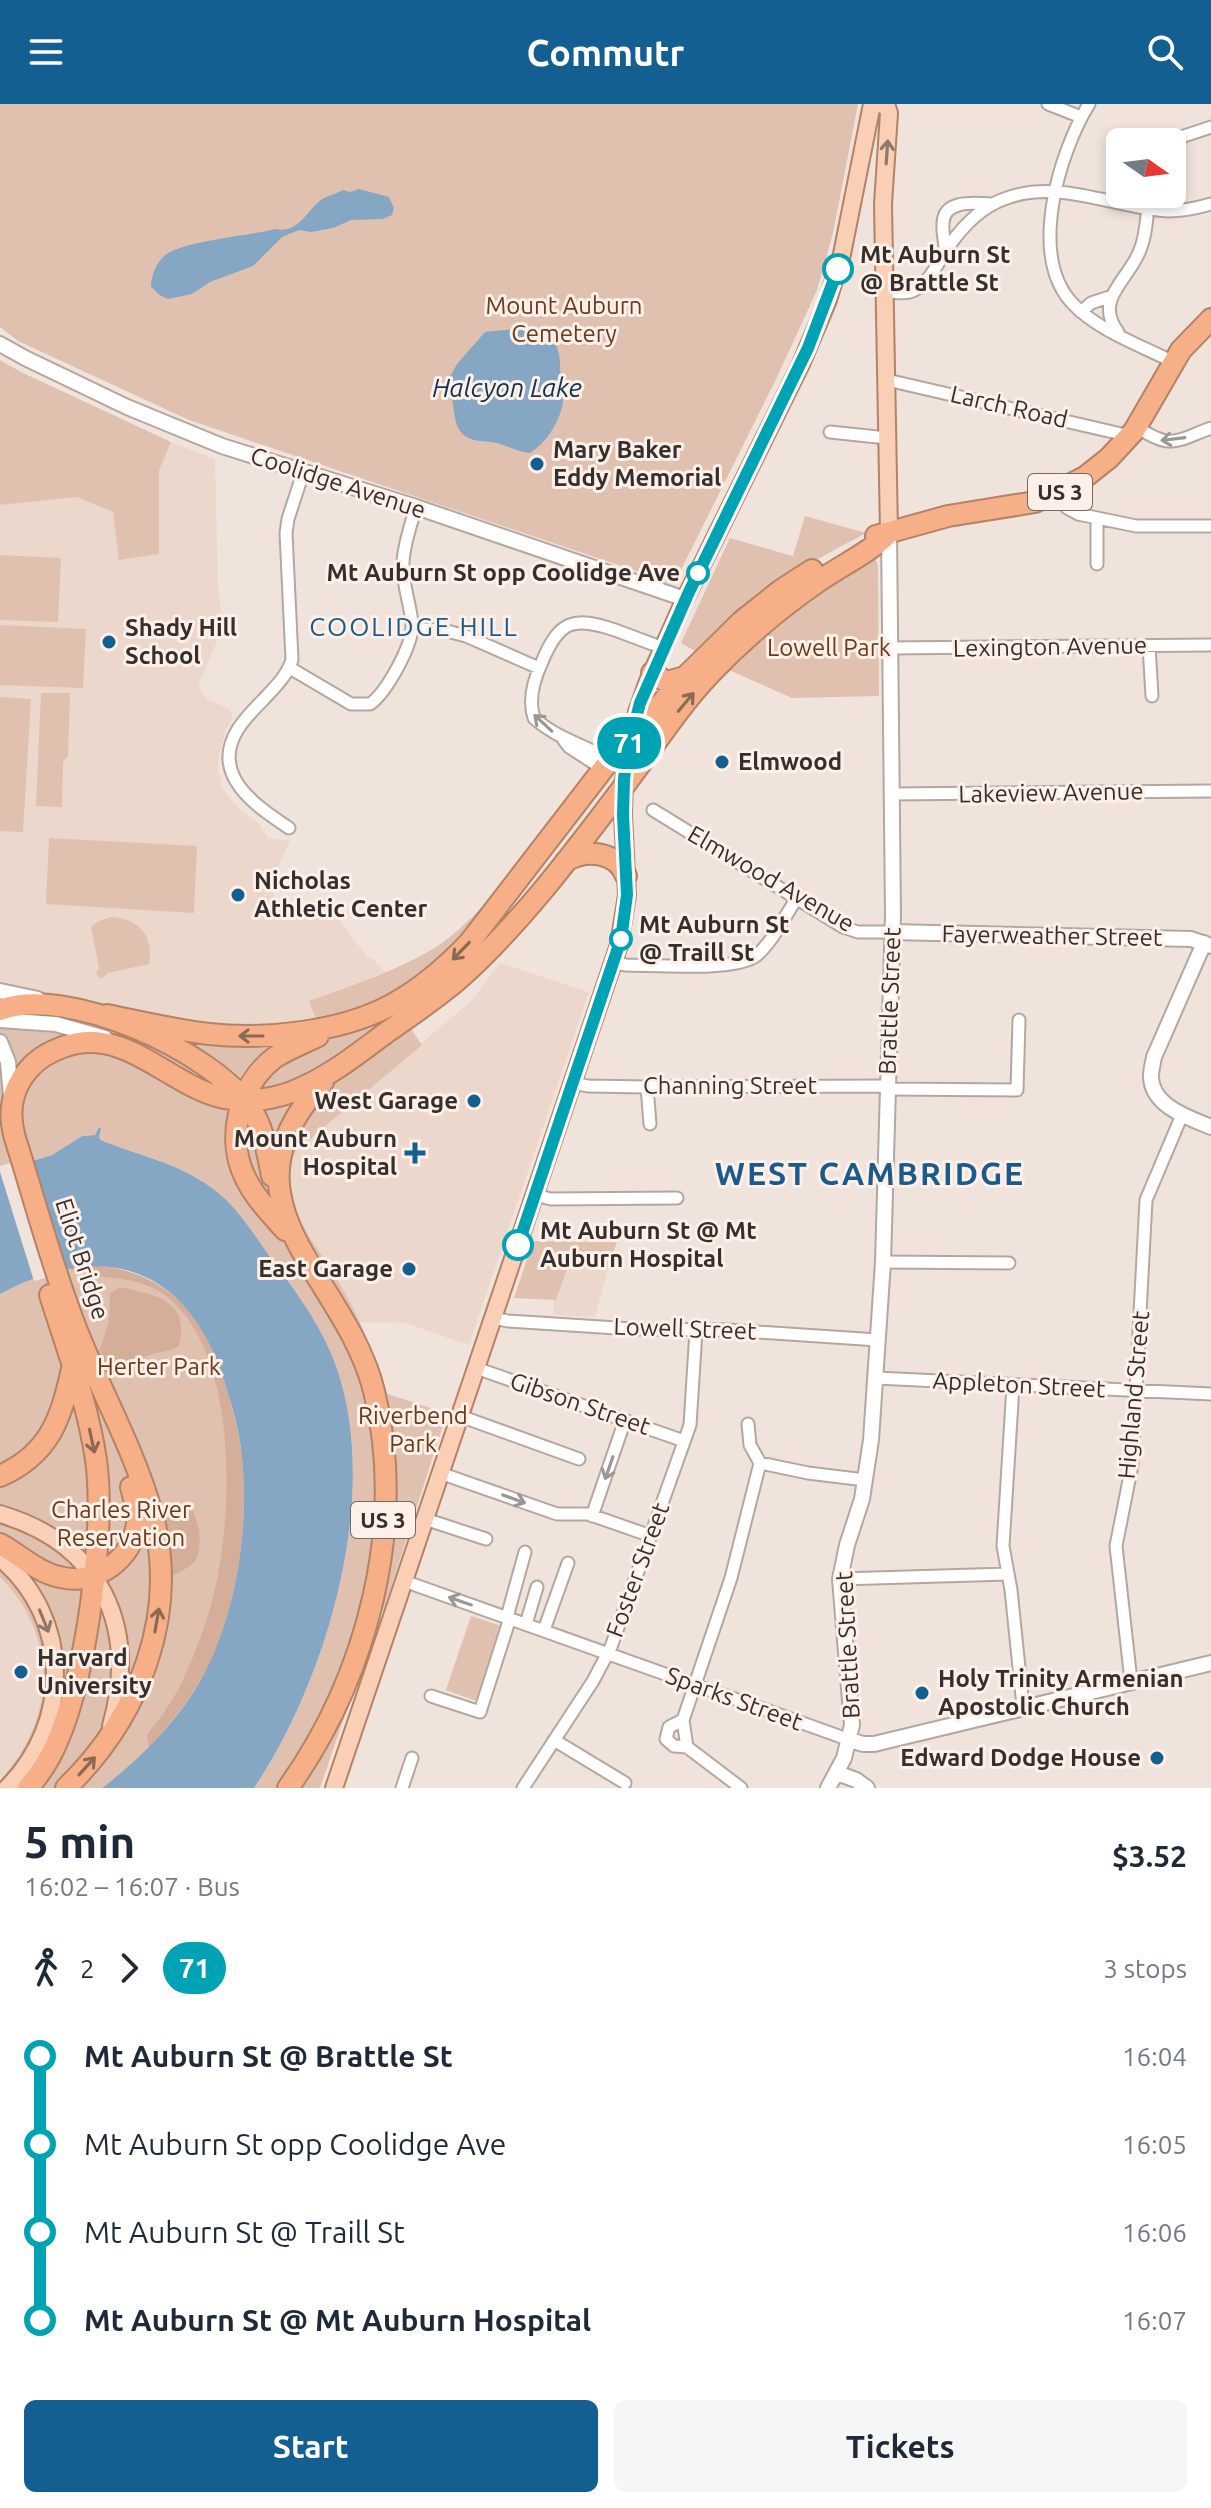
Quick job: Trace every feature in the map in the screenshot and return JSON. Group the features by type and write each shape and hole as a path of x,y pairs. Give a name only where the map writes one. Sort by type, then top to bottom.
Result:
{"highway":[{"name":"US 3","path":"302,1251 250,1187 242,1170 236,1136 244,1100 256,1077 274,1059 355,1019 386,1008 457,955 509,893 606,764 734,628 781,590 869,538 948,516 1029,504 1060,492 1101,466 1134,431 1173,362 1191,337 1211,319"},
{"name":"US 3","path":"288,1788 322,1733 356,1658 373,1596 384,1514 381,1433 370,1376 348,1325 302,1251 282,1211 279,1172 288,1131 309,1098 341,1066 440,994 512,926 623,787 679,709 723,661 791,601 889,533"},
{"path":"652,673 667,682 685,677"},
{"path":"466,972 610,782 631,736"},
{"path":"563,864 577,855 596,854 618,862 626,876"},
{"path":"0,1010 30,1004 69,1008 193,1032 243,1036 287,1033 355,1019"},
{"path":"107,1015 196,1061 244,1100 262,1132 282,1211"},
{"path":"11,1105 27,1070 58,1048 83,1042 98,1041 118,1046 200,1090 244,1100 295,1091 341,1066"},
{"name":"Eliot Bridge","path":"11,1105 6,1139 59,1299 96,1462 98,1499 93,1576 82,1650 65,1721 49,1758 28,1788"},
{"name":"Eliot Bridge","path":"59,1299 77,1331 152,1513 161,1587 156,1628 132,1701 106,1743 66,1788"},
{"path":"0,1476 22,1464 50,1436 63,1409 73,1366"},
{"path":"0,1544 38,1569 72,1579 93,1576 122,1557 131,1543 136,1526 136,1505 121,1434"}],"main road":[{"path":"334,1788 613,963 625,919 623,787 640,703 685,599 821,317 838,269 872,104"},
{"name":"Brattle Street","path":"881,104 887,106 889,112 883,204 889,533"},
{"path":"857,182 873,188 883,204"},
{"path":"6,1516 34,1526 80,1559 93,1576 113,1618 121,1654 119,1693 106,1743"},
{"path":"0,1536 9,1540 15,1537 17,1531 6,1516"},
{"path":"0,1558 19,1576 40,1610 52,1642 55,1670 52,1706 43,1738 29,1762 7,1788"}],"street":[{"path":"1048,104 1081,117"},
{"path":"1089,104 1060,169 1050,248 1053,266 1061,289 1081,312 1173,362"},
{"path":"1186,135 1211,127"},
{"path":"885,292 908,293 917,288 925,282 965,226 992,204 1024,193 1056,192 1174,211 1211,204"},
{"path":"944,253 942,221 950,208 966,202 992,204"},
{"path":"1122,335 1109,316 1109,305 1140,249 1147,209"},
{"path":"1081,312 1091,303 1112,296"},
{"name":"Coolidge Avenue","path":"0,344 79,385 222,446 416,507 685,599"},
{"name":"Larch Road","path":"887,380 1134,431 1168,442 1211,428"},
{"path":"830,432 887,438"},
{"path":"289,828 244,793 234,780 230,757 233,740 241,725 290,668 293,653 286,533 303,473"},
{"path":"1060,492 1067,508 1097,518 1144,527 1211,526"},
{"path":"290,668 351,704 370,704 384,691 408,645 413,628 404,585 403,560 416,507"},
{"path":"1097,518 1097,564"},
{"name":"Brattle Street","path":"828,1788 850,1740 852,1725 840,1579 865,1480 871,1440 883,1262 893,932 889,533"},
{"path":"606,764 572,740 563,739 538,722 532,713 532,699 539,668 562,631 580,621 595,623 663,648"},
{"path":"413,628 466,636 539,668"},
{"name":"Lexington Avenue","path":"889,648 1211,645"},
{"path":"1149,646 1152,696"},
{"name":"Lakeview Avenue","path":"892,794 1211,791"},
{"name":"Elmwood Avenue","path":"653,810 851,930 893,932"},
{"path":"613,963 715,965 744,962 763,949 797,898"},
{"name":"Fayerweather Street","path":"893,932 1191,939 1208,944"},
{"path":"1208,944 1154,1057 1150,1077 1154,1091 1163,1102 1182,1115 1211,1127"},
{"path":"0,991 69,1008"},
{"path":"0,1020 80,1029 135,1054"},
{"name":"Channing Street","path":"572,1083 647,1087 1017,1090 1019,1020"},
{"path":"0,1042 9,1067 11,1105"},
{"path":"647,1087 650,1124"},
{"name":"Highland Street","path":"1131,1681 1116,1546 1132,1465 1146,1200 1182,1115"},
{"path":"535,1195 551,1199 677,1198"},
{"path":"883,1262 1009,1263"},
{"name":"Lowell Street","path":"493,1318 632,1329 728,1330 878,1340"},
{"name":"Foster Street","path":"523,1788 608,1654 692,1412 696,1331"},
{"name":"Gibson Street","path":"476,1368 684,1441"},
{"name":"Appleton Street","path":"876,1378 1211,1394"},
{"path":"1013,1386 1003,1546 1023,1706"},
{"path":"460,1416 579,1459"},
{"path":"592,1516 625,1420"},
{"path":"687,1747 683,1720 731,1578 760,1463 750,1445 748,1424"},
{"path":"760,1463 865,1480"},
{"path":"440,1473 557,1514 592,1516 651,1536"},
{"path":"425,1519 486,1539"},
{"path":"431,1696 480,1712 509,1618 525,1552"},
{"path":"544,1630 568,1563"},
{"path":"840,1579 1008,1574"},
{"name":"Sparks Street","path":"404,1581 863,1744 874,1744 1211,1663"},
{"path":"526,1624 537,1587"},
{"path":"683,1720 669,1727 666,1739 674,1746 687,1747 741,1788"},
{"path":"554,1740 625,1783"},
{"path":"402,1788 412,1758"},
{"path":"837,1773 867,1788"}],"shaded area":[{"path":"171,442 215,459 218,589 223,627 198,686 207,699 229,709 233,718 226,729 219,756 218,769 223,789 239,809 259,824 268,839 290,840 274,882 275,912 318,901 335,914 368,958 386,972 309,1001 317,1021 271,1027 212,1025 0,984 0,505 77,497 113,512 158,554 159,471"},
{"name":"Mount Auburn Hospital","path":"500,963 589,992 469,1345 405,1323 359,1322 340,1283 304,1231 294,1210 290,1194 292,1160 298,1149 471,1001"},
{"path":"92,1265 120,1269 145,1278 166,1290 199,1324 221,1370 242,1456 244,1503 241,1550 219,1642 198,1685 149,1748 147,1735 179,1688 211,1605 224,1530 227,1486 225,1441 219,1397 207,1356 190,1322 165,1295 154,1288 67,1268"},
{"path":"568,1267 608,1268 595,1317 553,1315 554,1300"},
{"path":"119,1287 167,1302 179,1318 181,1330 179,1346 146,1356 109,1375 99,1352 109,1322 110,1294"},
{"path":"174,1508 193,1511 200,1544 194,1562 172,1576 165,1515"},
{"name":"Harvard University","path":"0,1577 13,1590 30,1618 41,1649 43,1679 41,1703 31,1735 22,1754 0,1779"}],"green space":[{"name":"Mount Auburn Cemetery","path":"0,104 858,104 833,233 817,290 674,584 189,420 18,341 0,327"},
{"path":"0,360 171,442 159,471 159,554 119,560 113,512 77,497 0,505"},
{"name":"Lowell Park","path":"805,516 866,533 797,571 754,600 695,651 681,643 730,538 793,556"},
{"path":"0,555 61,558 58,622 0,620"},
{"name":"Lowell Park","path":"872,559 878,566 879,696 792,698 729,670 797,610"},
{"path":"0,625 86,629 83,688 0,685"},
{"path":"41,693 70,693 68,756 63,762 62,807 36,806"},
{"path":"0,697 31,699 23,832 0,831"},
{"path":"49,838 197,846 194,913 46,904"},
{"name":"Riverbend Park","path":"502,887 447,959 391,999 422,1045 298,1149 291,1163 291,1193 295,1208 354,1310 384,1393 447,1413 384,1609 380,1613 320,1788 254,1788 304,1694 324,1641 340,1584 350,1527 353,1471 349,1416 336,1366 307,1309 251,1229 229,1203 199,1179 101,1140 99,1127 95,1135 82,1136 52,1155 0,1171 0,984 212,1025 271,1027 317,1021 309,1001 377,976 427,953 458,930"},
{"path":"112,917 130,921 143,931 149,946 149,964 108,973 101,979 96,974 99,968 91,926"},
{"path":"533,1241 617,1242 608,1268 568,1267 556,1300 514,1298"},
{"name":"Charles River Reservation","path":"67,1268 115,1268 180,1301 218,1361 241,1541 164,1731 140,1758 102,1788 0,1788 0,1780 32,1731 40,1705 43,1678 41,1651 33,1625 19,1600 0,1577 0,1294 28,1279"},
{"path":"471,1616 502,1626 476,1701 446,1690"}],"water":[{"path":"359,189 389,197 394,208 392,215 383,219 351,220 333,228 311,232 299,230 282,237 253,266 210,282 192,294 168,299 151,287 155,268 168,253 205,242 291,228 324,198 343,190 350,192"},
{"name":"Halcyon Lake","path":"533,327 550,338 558,350 563,402 551,431 530,453 465,436 457,425 447,382 457,364 485,332"},
{"path":"99,1127 101,1140 199,1179 236,1211 323,1336 336,1366 349,1416 353,1471 350,1527 340,1584 324,1641 304,1694 254,1788 102,1788 155,1741 185,1705 209,1665 226,1621 237,1575 243,1527 244,1480 237,1427 215,1355 196,1321 173,1295 145,1277 114,1268 79,1267 41,1276 0,1294 0,1171 52,1155 82,1136 95,1135"}],"pier":[{"path":"32,1157 68,1272 34,1281 0,1172 0,1166"}],"bus line":[{"name":"71","path":"518,1245 621,939 627,895 624,780 627,753 640,703 689,592 808,348 838,269"}],"place":[{"name":"Mt Auburn St @ Brattle St","path":"838,269"},
{"name":"Mary Baker Eddy Memorial","path":"537,464"},
{"name":"Mt Auburn St opp Coolidge Ave","path":"698,573"},
{"name":"Shady Hill School","path":"109,642"},
{"name":"Elmwood","path":"722,762"},
{"name":"Nicholas Athletic Center","path":"238,895"},
{"name":"Mt Auburn St @ Traill St","path":"621,939"},
{"name":"West Garage","path":"474,1101"},
{"name":"Mount Auburn Hospital","path":"415,1153"},
{"name":"Mt Auburn St @ Mt Auburn Hospital","path":"518,1245"},
{"name":"East Garage","path":"409,1269"},
{"name":"Harvard University","path":"21,1672"},
{"name":"Holy Trinity Armenian Apostolic Church","path":"922,1693"},
{"name":"Edward Dodge House","path":"1157,1758"}],"district":[{"name":"COOLIDGE HILL","path":"414,627"},
{"name":"WEST CAMBRIDGE","path":"870,1174"}],"park label":[{"name":"Herter Park","path":"159,1367"}]}
